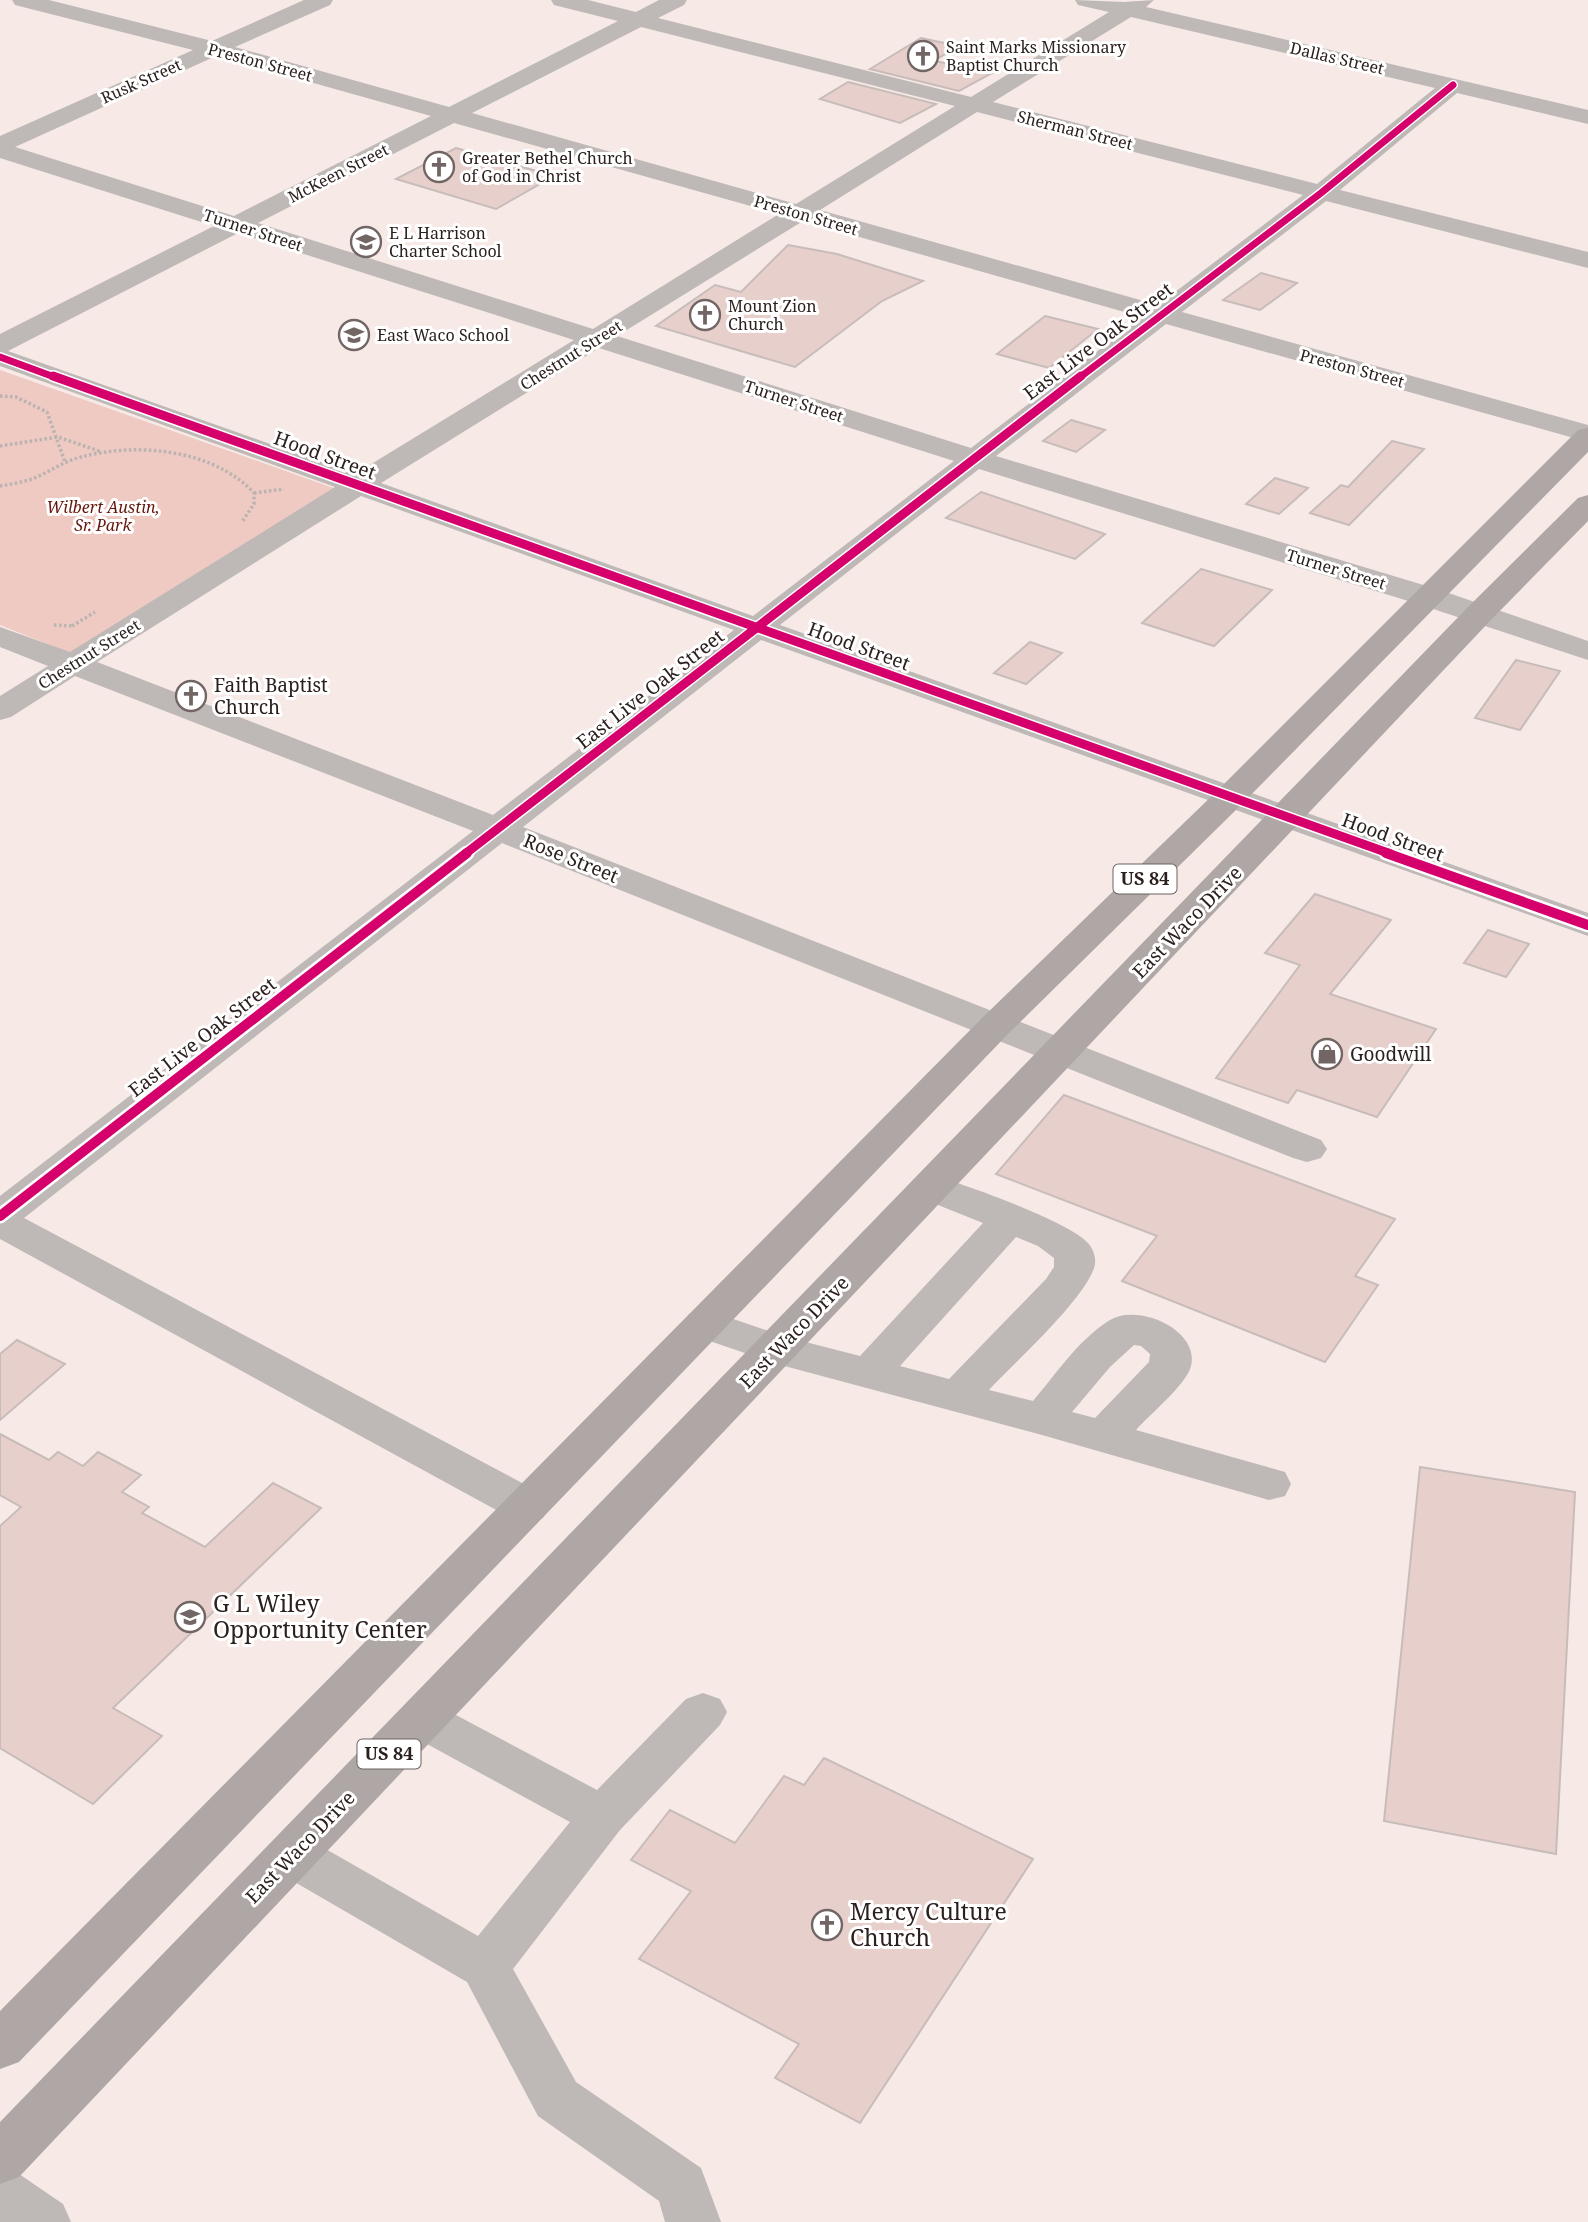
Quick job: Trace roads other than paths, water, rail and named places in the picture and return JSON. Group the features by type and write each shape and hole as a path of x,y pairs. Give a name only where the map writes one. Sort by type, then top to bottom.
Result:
{"main road":[{"name":"US 84","path":"0,2046 995,1026 1230,797 1588,435"},
{"name":"East Waco Drive","path":"0,2159 1287,818 1479,614 1588,504"}],"street":[{"name":"Preston Street","path":"23,0 452,115 1588,435"},
{"name":"Rusk Street","path":"0,145 321,0"},
{"name":"Sherman Street","path":"562,0 1588,260"},
{"name":"McKeen Street","path":"0,345 676,0"},
{"name":"Dallas Street","path":"1086,0 1135,5 1588,117"},
{"name":"Chestnut Street","path":"0,710 1135,5"},
{"name":"East Live Oak Street","path":"0,1216 975,458 1321,193 1453,85"},
{"name":"Turner Street","path":"0,150 975,458 1429,597 1588,651"},
{"name":"Hood Street","path":"0,357 1588,925"},
{"name":"Rose Street","path":"0,636 498,829 1061,1054 1307,1149"},
{"path":"932,1188 1052,1236 1074,1252 1074,1267 1061,1289 958,1396"},
{"path":"869,1373 1010,1219"},
{"path":"0,1222 527,1506"},
{"path":"704,1324 778,1349 1269,1483"},
{"path":"1042,1419 1095,1356 1126,1329 1154,1334 1171,1349 1170,1367 1104,1436"},
{"path":"485,1966 603,1816 703,1712"},
{"path":"422,1719 603,1816"},
{"path":"292,1855 485,1966 556,2099 682,2186 693,2222"},
{"path":"0,2192 43,2222"}],"place":[{"name":"Saint Marks Missionary Baptist Church","path":"923,56"},
{"name":"Greater Bethel Church of God in Christ","path":"439,167"},
{"name":"E L Harrison Charter School","path":"366,242"},
{"name":"Mount Zion Church","path":"705,315"},
{"name":"East Waco School","path":"354,335"},
{"name":"Faith Baptist Church","path":"191,696"},
{"name":"Goodwill","path":"1327,1054"},
{"name":"G L Wiley Opportunity Center","path":"190,1617"},
{"name":"Mercy Culture Church","path":"827,1925"}],"park label":[{"name":"Wilbert Austin, Sr. Park","path":"103,516"}]}
